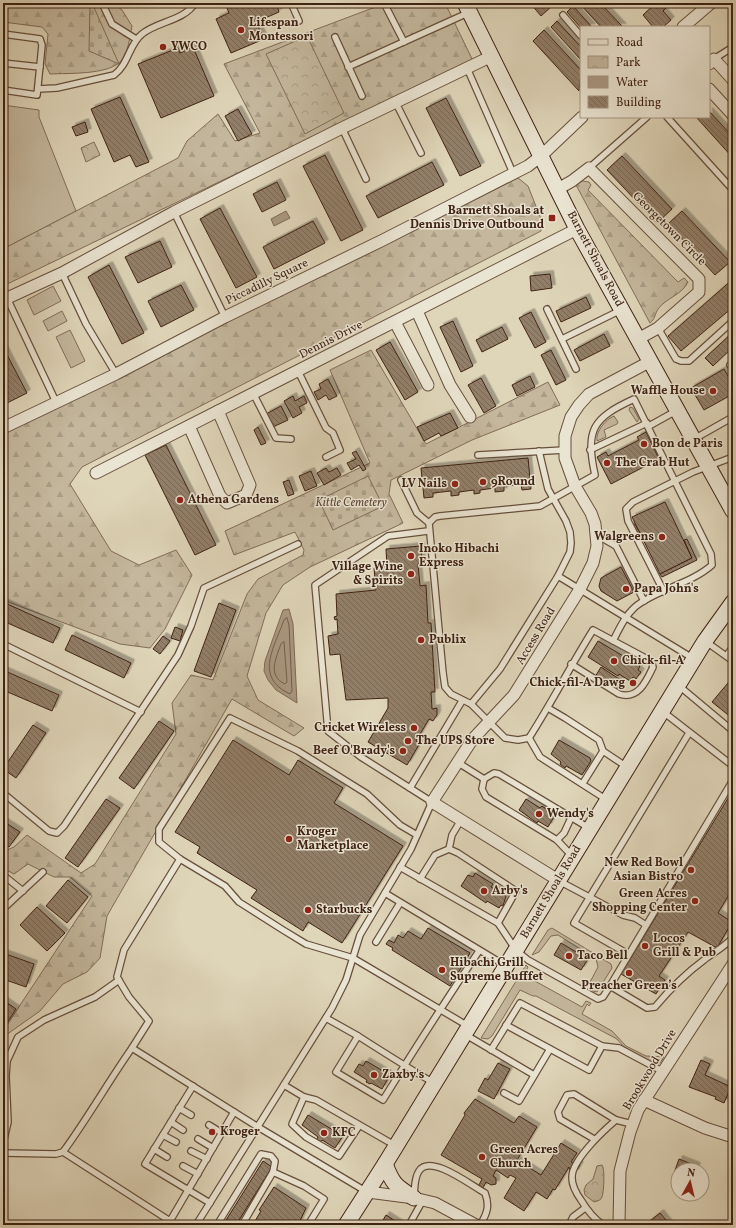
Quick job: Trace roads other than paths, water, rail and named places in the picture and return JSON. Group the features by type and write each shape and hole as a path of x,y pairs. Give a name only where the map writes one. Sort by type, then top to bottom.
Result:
{"main road":[{"name":"Barnett Shoals Road","path":"468,8 578,229 649,362 694,439 733,511"},
{"name":"Barnett Shoals Road","path":"346,1225 368,1192 606,800 628,767 705,641 733,602"},
{"path":"385,1164 392,1181 396,1186 418,1199"}],"street":[{"path":"684,26 711,3"},
{"path":"5,299 62,273 174,212 342,128 492,56"},
{"path":"712,62 733,80"},
{"path":"710,90 733,115"},
{"name":"Piccadilly Square","path":"3,428 116,374 225,317 383,240 528,166 541,156 581,118"},
{"path":"558,189 572,181 589,168"},
{"name":"Georgetown Circle","path":"589,168 700,279 699,292 658,328 638,339"},
{"name":"Dennis Drive","path":"96,473 578,229"},
{"path":"417,311 450,384 470,417"},
{"path":"396,322 428,385"},
{"name":"Access Road","path":"432,802 472,740 514,695 580,589 593,563 596,535 591,513 575,486 567,466 564,450 567,426 574,411 583,400 598,389 649,362"},
{"path":"189,426 220,496 227,503 246,495 250,484 218,411"},
{"path":"432,802 558,880"},
{"name":"Brookwood Drive","path":"619,1225 620,1171 632,1124 644,1100 662,1071 733,964"},
{"path":"644,1100 705,1128 733,1138"},
{"path":"368,1192 418,1199 446,1208 476,1225"}],"lane":[{"path":"102,3 112,24 136,39"},
{"path":"38,89 57,88 114,75 122,70 136,39 151,28 189,12 195,3"},
{"path":"291,3 299,21"},
{"path":"384,3 404,42"},
{"path":"348,67 404,42 468,8"},
{"path":"563,15 580,35"},
{"path":"3,34 40,39 42,45 37,94 3,90"},
{"path":"335,37 362,96"},
{"path":"712,62 733,47"},
{"path":"3,62 40,67"},
{"path":"467,68 513,173"},
{"path":"396,103 421,153"},
{"path":"589,168 646,118"},
{"path":"668,118 733,190"},
{"path":"342,128 366,179"},
{"path":"174,212 225,317"},
{"path":"62,273 86,324 116,374"},
{"path":"5,299 56,402"},
{"path":"547,309 576,369"},
{"path":"562,339 622,310"},
{"path":"658,328 676,359 681,362 690,360 733,321"},
{"path":"298,371 326,428 333,433 340,450 326,457"},
{"path":"253,393 276,438 291,439"},
{"path":"571,664 619,694 625,696 636,694 653,667 651,661 592,630 571,664 548,708 529,738 518,740 505,738 471,704 462,701 451,694 445,687 428,531 429,523 435,517 440,516 540,506 596,475 590,450 595,428 603,416 613,409 634,399 711,554 712,565 706,571 644,601 636,607 626,617 613,641"},
{"path":"590,450 677,411"},
{"path":"694,439 733,417"},
{"path":"478,455 564,450"},
{"path":"471,704 500,669 568,558 571,536 566,521 553,499 546,483 539,451"},
{"path":"664,592 628,521 626,509 634,502 675,481 708,466 733,457"},
{"path":"401,480 417,513 429,523"},
{"path":"196,1225 326,1018 346,980 360,935 400,867 432,802 361,757 328,731 315,585 388,536 428,531"},
{"path":"596,535 616,546 644,601"},
{"path":"3,793 49,831 57,833 64,826 141,712 185,642 204,588 298,544"},
{"path":"558,576 694,659"},
{"path":"705,641 727,655 733,661"},
{"path":"3,644 141,712"},
{"path":"727,655 733,647"},
{"path":"678,685 733,731"},
{"path":"410,788 462,701"},
{"path":"548,708 599,740 603,751 628,767"},
{"path":"662,711 733,766"},
{"path":"417,835 400,825 367,794 298,751 230,718 159,829 159,842 180,859 225,886 239,902 306,944 353,958 440,1010 491,1050 534,1074"},
{"path":"628,954 574,923 690,733"},
{"path":"529,738 540,757 583,783 606,800"},
{"path":"583,783 603,751"},
{"path":"457,762 484,779"},
{"path":"572,856 557,840 486,797 482,789 484,779 494,773 499,774 589,828"},
{"path":"400,867 498,923 516,950 528,960 593,998 598,999 603,997 610,986 733,780"},
{"path":"557,840 564,833 571,818"},
{"path":"449,849 452,835 461,820"},
{"path":"420,879 435,855 449,849"},
{"path":"449,849 516,891 498,923"},
{"path":"3,1153 56,1154 63,1152 82,1126 149,1021 129,997 117,977 124,950 180,859"},
{"path":"3,909 43,872"},
{"path":"3,875 23,891"},
{"path":"558,880 623,915 635,918 646,925"},
{"path":"385,893 506,966"},
{"path":"376,942 400,903"},
{"path":"610,986 647,1008 656,1007 671,987 729,942 733,937"},
{"path":"358,1036 336,1072 383,1100 404,1065 479,951"},
{"path":"3,1143 8,1122 6,1076 7,1062 18,1037 44,1020 95,997 119,980"},
{"path":"491,1050 520,1002 602,1046 619,1048 662,1071"},
{"path":"326,1018 434,1083"},
{"path":"506,1025 589,1070 602,1046"},
{"path":"132,1048 258,1127 368,1192"},
{"path":"504,1093 518,1101 550,1049"},
{"path":"284,1085 304,1097 316,1100 396,1146"},
{"path":"193,1086 145,1164 210,1203"},
{"path":"594,1139 560,1119 558,1112 567,1095 574,1094 616,1120 632,1124"},
{"path":"304,1097 292,1124 306,1137 339,1156 359,1126"},
{"path":"179,1108 191,1115"},
{"path":"63,1152 170,1221 234,1112"},
{"path":"603,1225 594,1219 585,1208 573,1188 571,1176 580,1159 594,1139 616,1120"},
{"path":"171,1122 183,1130"},
{"path":"209,1125 222,1133"},
{"path":"163,1135 176,1142"},
{"path":"198,1139 213,1148"},
{"path":"154,1149 167,1157"},
{"path":"191,1151 207,1159"},
{"path":"217,1225 261,1154 271,1156 275,1161 273,1172 242,1225"},
{"path":"409,1225 418,1199 417,1174 421,1168 430,1165 439,1166 485,1194 488,1201 488,1209 480,1225"},
{"path":"183,1166 198,1174"},
{"path":"273,1172 304,1186 324,1199 308,1225"},
{"path":"569,1225 573,1216 585,1208"}],"water":[{"path":"286,211 290,218 274,226 271,219"},
{"path":"289,609 293,624 297,703 276,690 268,680 264,671 265,661 283,610"}],"place":[{"name":"Lifespan Montessori","path":"241,30"},
{"name":"YWCO","path":"163,47"},
{"name":"Barnett Shoals at Dennis Drive Outbound","path":"552,218"},
{"name":"Waffle House","path":"713,391"},
{"name":"Bon de Paris","path":"644,444"},
{"name":"The Crab Hut","path":"607,463"},
{"name":"9Round","path":"483,482"},
{"name":"LV Nails","path":"455,484"},
{"name":"Athena Gardens","path":"180,500"},
{"name":"Walgreens","path":"662,537"},
{"name":"Inoko Hibachi Express","path":"411,556"},
{"name":"Village Wine & Spirits","path":"411,574"},
{"name":"Papa John's","path":"626,589"},
{"name":"Publix","path":"421,640"},
{"name":"Chick-fil-A","path":"614,661"},
{"name":"Chick-fil-A Dawg","path":"633,683"},
{"name":"Cricket Wireless","path":"414,728"},
{"name":"The UPS Store","path":"408,741"},
{"name":"Beef O'Brady's","path":"403,751"},
{"name":"Wendy's","path":"539,814"},
{"name":"Kroger Marketplace","path":"289,839"},
{"name":"New Red Bowl Asian Bistro","path":"691,870"},
{"name":"Arby's","path":"484,891"},
{"name":"Green Acres Shopping Center","path":"695,901"},
{"name":"Starbucks","path":"308,910"},
{"name":"Locos Grill & Pub","path":"645,946"},
{"name":"Taco Bell","path":"569,956"},
{"name":"Hibachi Grill Supreme Bufffet","path":"442,970"},
{"name":"Preacher Green’s","path":"629,973"},
{"name":"Zaxby's","path":"374,1075"},
{"name":"Kroger","path":"212,1132"},
{"name":"KFC","path":"324,1133"},
{"name":"Green Acres Church","path":"482,1157"}],"park label":[{"name":"Kittle Cemetery","path":"351,503"}]}
